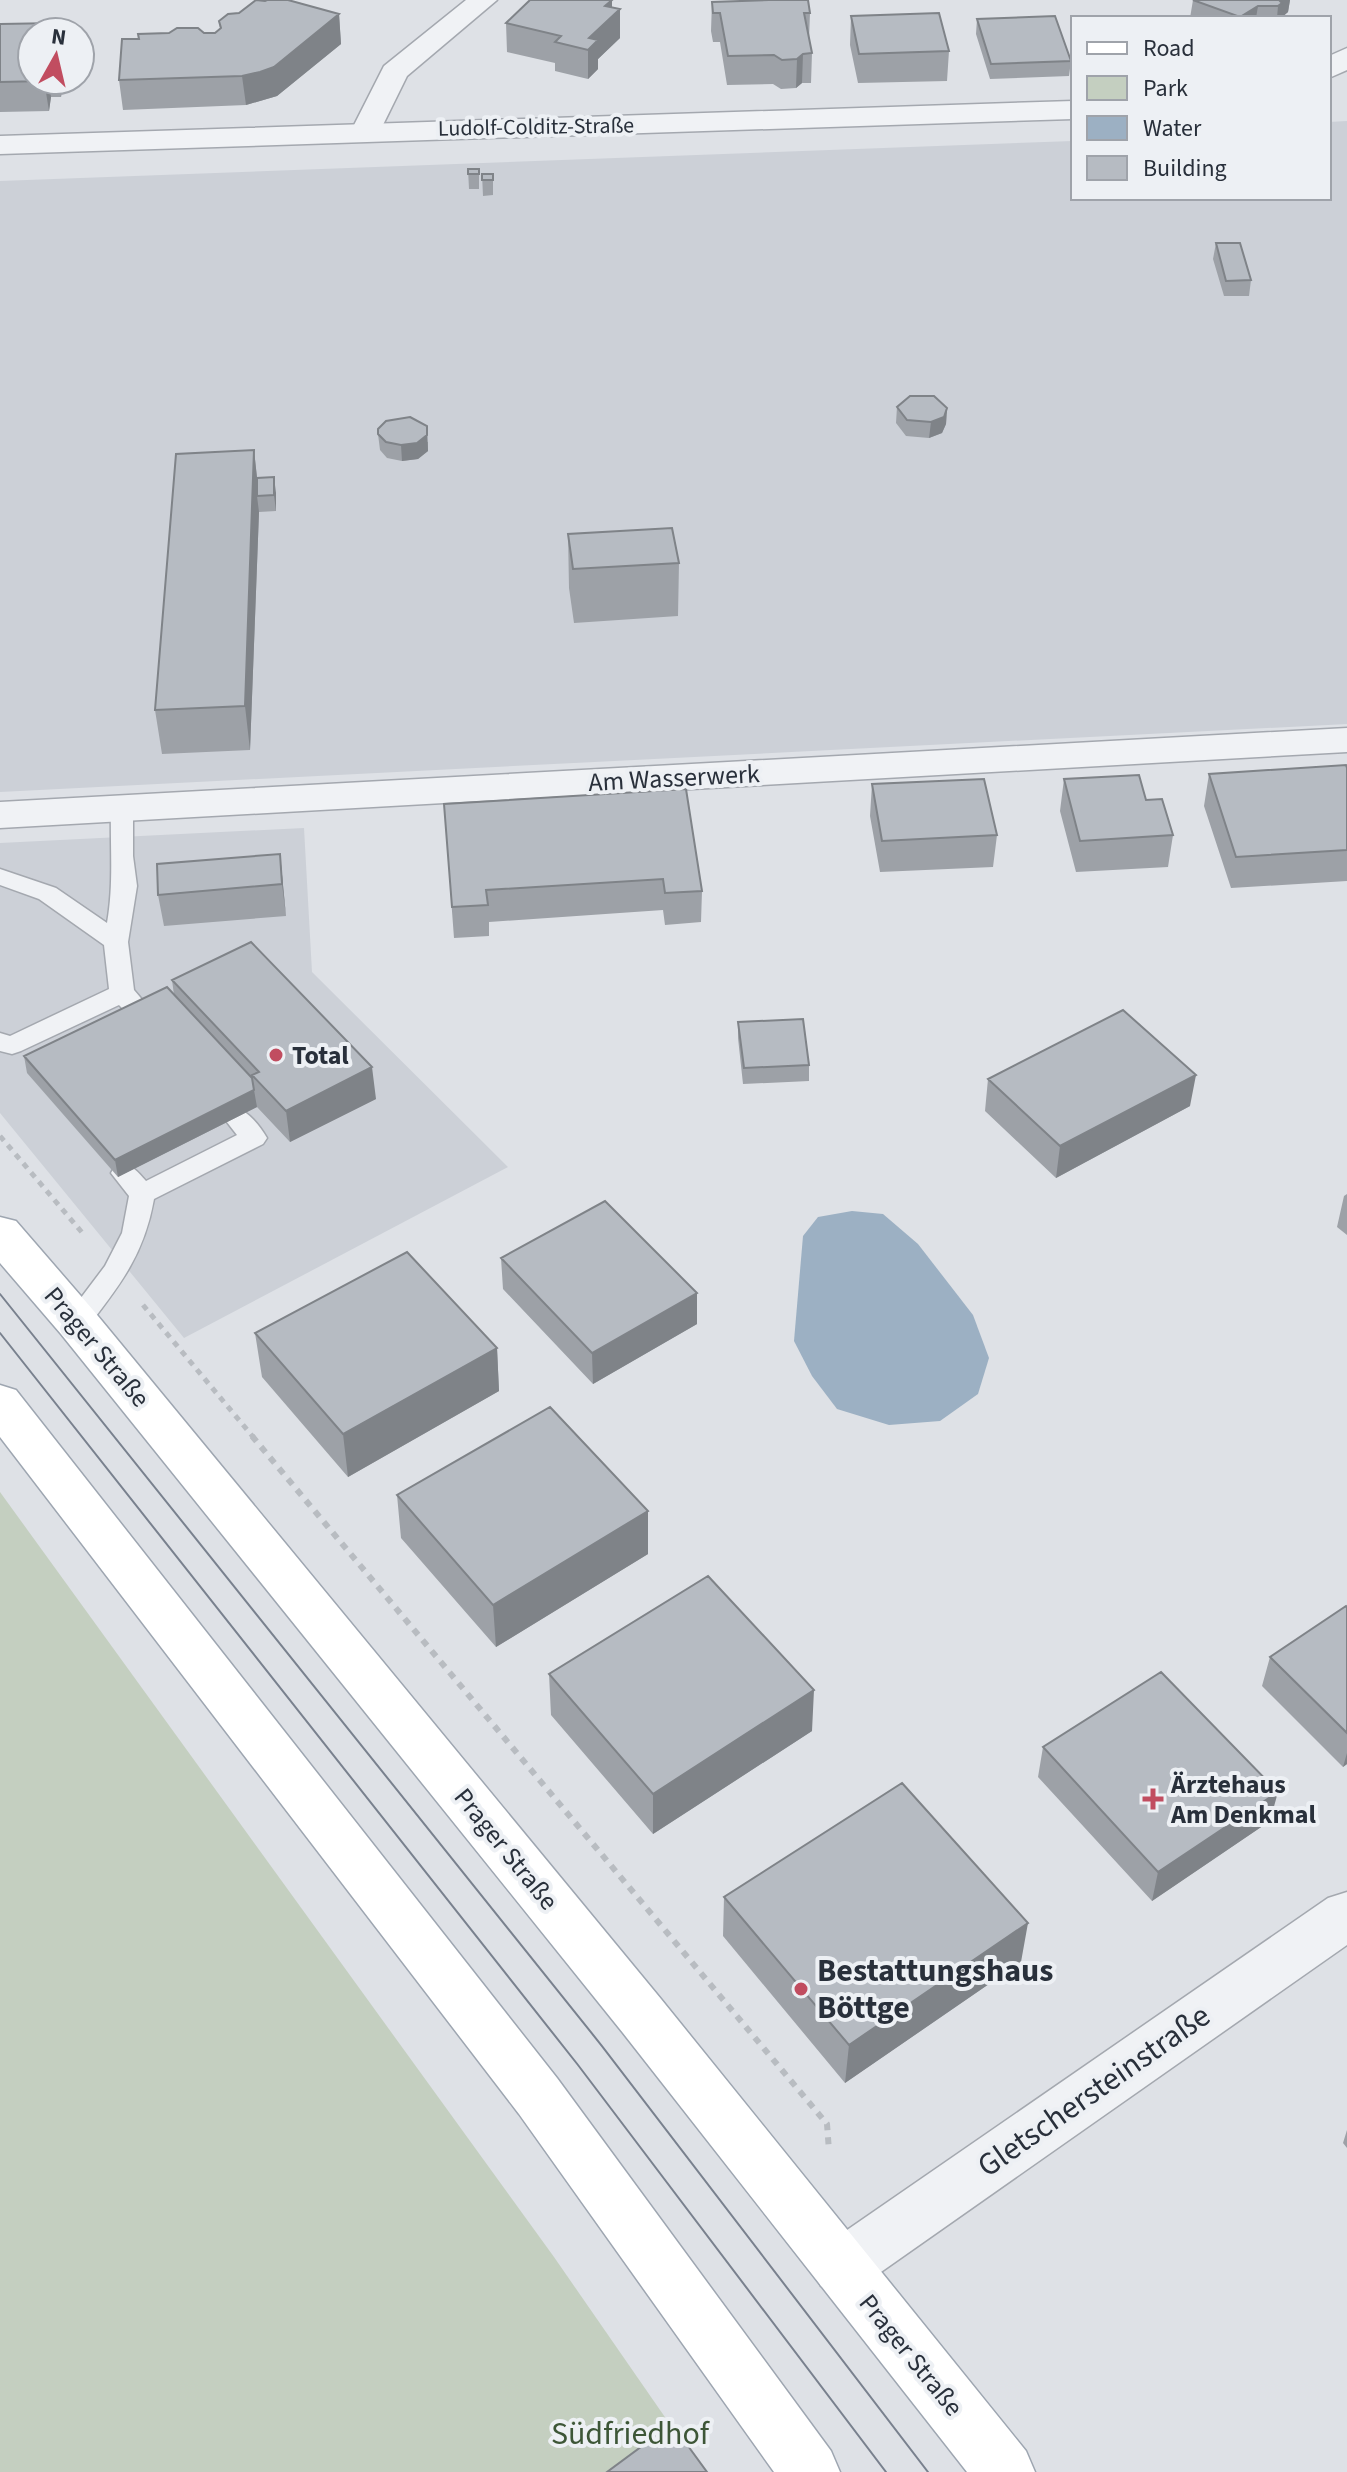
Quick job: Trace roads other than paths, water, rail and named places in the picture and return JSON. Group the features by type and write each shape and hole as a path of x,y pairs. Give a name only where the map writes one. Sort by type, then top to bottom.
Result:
{"main road":[{"name":"Prager Straße","path":"0,1233 77,1322 651,2028 1005,2472"},
{"path":"0,1403 538,2096 810,2472"}],"street":[{"path":"366,131 394,72 483,0"},
{"name":"Ludolf-Colditz-Straße","path":"0,145 1071,110"},
{"name":"Am Wasserwerk","path":"0,815 1347,740"},
{"name":"Gletschersteinstraße","path":"841,2267 1347,1915"}],"lane":[{"path":"122,808 121,856 125,886 116,942 122,993 144,1016"},
{"path":"0,877 45,891 79,912 116,942"},
{"path":"10,1044 74,1027 122,993"},
{"path":"142,1194 254,1138 236,1117"},
{"path":"180,1145 198,1166"},
{"path":"124,1173 142,1194"},
{"path":"77,1322 115,1272 135,1233 142,1194"}],"water":[{"path":"852,1211 883,1214 918,1244 973,1315 989,1358 978,1394 940,1421 889,1425 837,1409 812,1376 794,1341 803,1236 818,1217"}],"tram line":[{"path":"0,1294 602,2046 928,2472"},
{"path":"0,1333 578,2065 886,2472"}],"place":[{"name":"Total","path":"276,1055"},
{"name":"Ärztehaus Am Denkmal","path":"1153,1799"},
{"name":"Bestattungshaus Böttge","path":"801,1989"}],"park label":[{"name":"Südfriedhof","path":"630,2434"}]}
